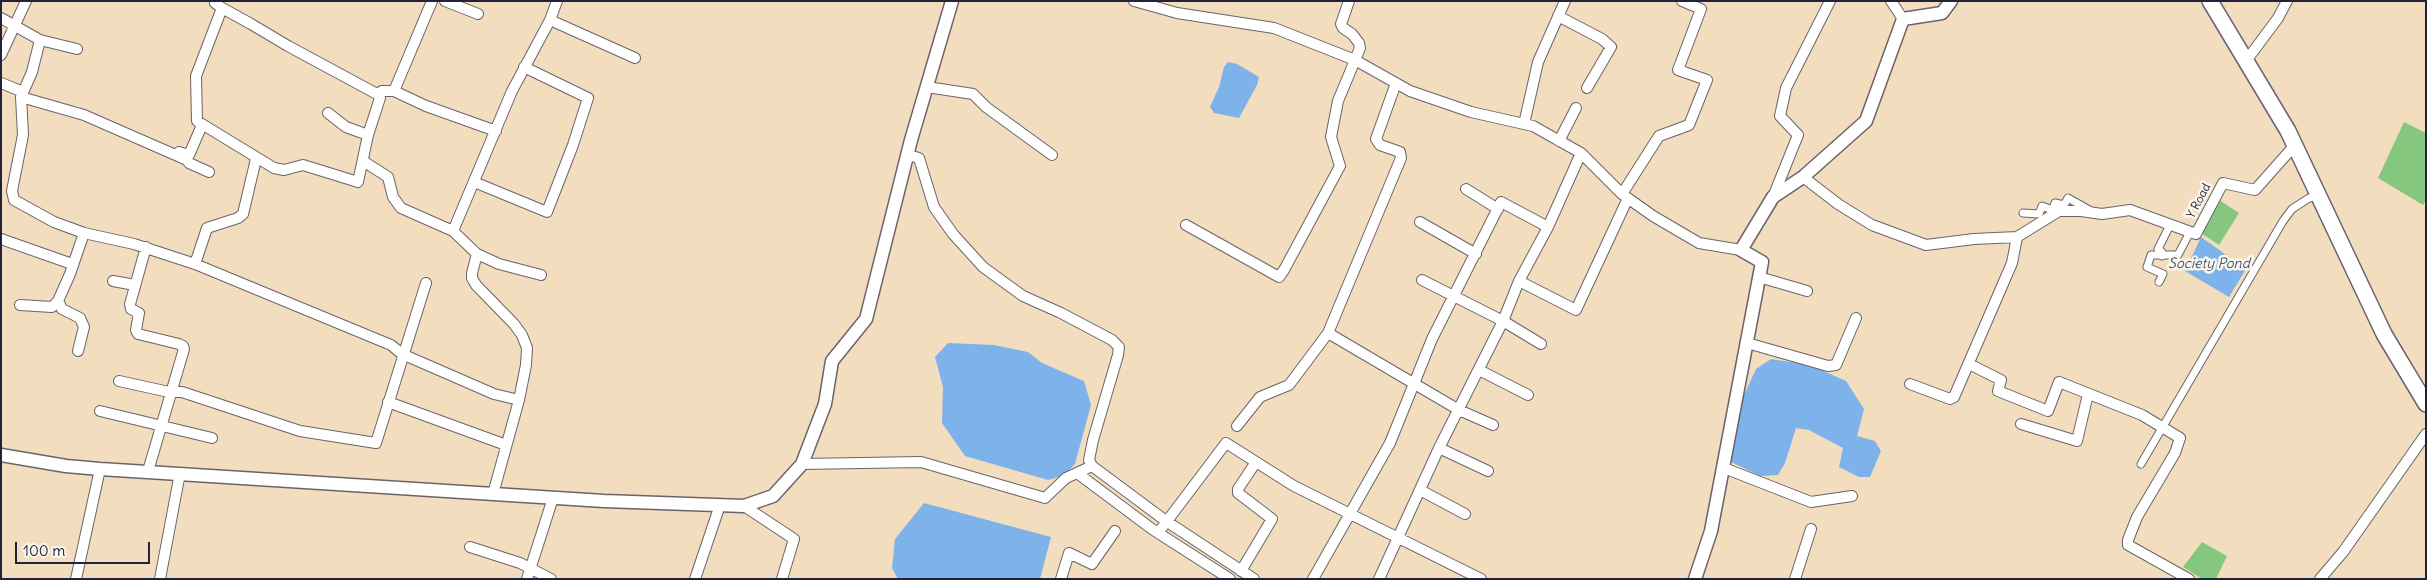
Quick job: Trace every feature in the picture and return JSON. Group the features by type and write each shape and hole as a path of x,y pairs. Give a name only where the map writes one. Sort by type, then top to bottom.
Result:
{"main road":[{"path":"2210,1 2295,145 2384,334 2426,404"}],"street":[{"path":"1,55 26,1"},
{"path":"394,91 432,1"},
{"path":"445,1 478,14"},
{"path":"453,231 524,67 550,20 557,1"},
{"path":"1,455 66,466 553,498 744,506 773,496 802,464 825,404 832,361 866,319 908,154 952,1"},
{"path":"1134,1 1178,13 1274,28 1355,60 1410,91 1471,112 1533,126 1581,153 1625,196 1653,216 1698,243 1741,250 1762,262 1711,531 1695,579"},
{"path":"1186,225 1279,277 1340,166 1331,137 1338,101 1360,48 1359,43 1352,34 1343,28 1341,24 1349,1"},
{"path":"1524,124 1538,62 1565,1"},
{"path":"1519,281 1576,310 1625,196 1658,136 1689,125 1707,80 1678,70 1703,5 1682,1"},
{"path":"1741,250 1773,197 1798,135 1780,116 1786,88 1830,1"},
{"path":"1891,1 1903,19"},
{"path":"1903,19 1942,13 1951,1"},
{"path":"2246,62 2278,18 2287,1"},
{"path":"219,4 334,73 377,94 380,98 368,135 358,182 303,164 284,170 274,168 197,121 196,76 219,4"},
{"path":"1558,16 1602,39 1611,46 1587,88"},
{"path":"1,18 40,40 77,49"},
{"path":"1773,197 1803,177 1866,120 1903,19"},
{"path":"550,20 635,58"},
{"path":"40,40 32,72 22,94 23,136 12,196 18,204 54,222 84,233 146,247 195,264 391,345 402,354 494,394 519,400"},
{"path":"474,182 547,212 573,145 588,98 524,67"},
{"path":"1237,426 1260,398 1289,385 1328,333 1401,158 1400,152 1380,145 1376,139 1396,82"},
{"path":"1,83 22,94 84,115 176,157 187,160 189,163 209,172"},
{"path":"927,87 973,94 986,107 1052,155"},
{"path":"377,94 382,91 394,91 426,106 496,131"},
{"path":"1559,141 1576,108"},
{"path":"328,112 346,127 368,135"},
{"path":"176,157 179,151 189,155 202,125"},
{"name":"Y Road","path":"2018,237 2051,213 2059,211 2095,213 2130,210 2196,234 2223,183 2255,190 2295,145"},
{"path":"1379,579 1439,448 1459,410 1519,281 1548,227 1581,153"},
{"path":"908,154 919,158 934,207 953,234 983,267 1023,296 1061,313 1112,340 1119,347 1090,454 1092,466 1166,521 1254,579"},
{"path":"195,264 207,228 238,218 243,214 256,158"},
{"path":"363,161 388,177 393,197 401,208 453,231 477,254 499,264 541,276"},
{"path":"1803,177 1838,204 1872,225 1926,245 1974,239 2018,237 2012,263 1957,393 1950,399 1910,384"},
{"path":"1466,190 1498,209"},
{"path":"2141,464 2283,221 2292,209 2309,198 2319,196"},
{"path":"2023,213 2039,214 2042,206 2051,213 2055,203 2064,205 2068,198 2095,213"},
{"path":"1313,579 1390,442 1432,339 1501,202 1548,227"},
{"path":"1420,222 1476,254"},
{"path":"2162,256 2162,252 2158,249 2170,225"},
{"path":"2159,282 2163,274 2147,267 2152,255 2178,255 2190,232"},
{"path":"20,305 52,307 58,301 70,274 84,233"},
{"path":"1,239 72,264"},
{"path":"146,247 130,304 131,308 139,313 136,330 138,334 183,346 180,364 169,392 148,471"},
{"path":"477,254 472,278 514,324 522,335 527,348 526,365 519,400 493,494"},
{"path":"1759,278 1807,291"},
{"path":"1422,280 1502,320 1541,344"},
{"path":"113,281 135,285"},
{"path":"119,381 169,392 182,392 300,431 376,443 402,354 426,283"},
{"path":"58,301 62,309 80,318 84,327 78,351"},
{"path":"1747,343 1828,366 1836,365 1856,318"},
{"path":"1328,333 1414,385 1459,410 1493,425"},
{"path":"1969,364 2001,380 1998,390 2048,411 2059,382 2142,415 2180,438 2175,453 2137,517 2128,540 2128,545 2172,574 2189,579"},
{"path":"1478,370 1528,395"},
{"path":"2021,424 2077,441 2088,394"},
{"path":"388,402 506,445"},
{"path":"100,411 161,424 212,438"},
{"path":"2320,579 2343,552 2426,434"},
{"path":"1158,533 1226,443 1294,486 1349,512 1397,539 1481,579"},
{"path":"1439,448 1488,471"},
{"path":"802,464 921,462 1045,498 1066,478 1092,466"},
{"path":"1241,570 1272,519 1238,493 1238,489 1256,462"},
{"path":"76,579 100,468"},
{"path":"1724,468 1811,502 1852,496"},
{"path":"160,579 180,473"},
{"path":"1077,473 1158,533 1230,579"},
{"path":"1420,490 1466,514"},
{"path":"529,574 553,498"},
{"path":"695,579 720,505"},
{"path":"744,506 794,539 782,579"},
{"path":"1795,579 1811,529"},
{"path":"1061,579 1069,553 1092,564 1115,531"},
{"path":"470,547 520,563 529,574 551,579"}],"green space":[{"path":"2404,122 2426,133 2426,200 2423,205 2378,178"},
{"path":"2219,200 2239,213 2219,245 2201,233"},
{"path":"2202,542 2227,556 2216,579 2202,579 2183,567"}],"water":[{"path":"1228,62 1237,64 1259,77 1257,85 1239,118 1214,113 1210,107 1219,87 1224,67"},
{"name":"Society Pond","path":"2201,237 2246,269 2229,297 2185,271"},
{"path":"948,343 994,345 1028,352 1042,363 1084,381 1091,405 1075,464 1063,476 1048,480 965,456 942,423 943,387 935,357"},
{"path":"1771,359 1810,365 1846,381 1864,409 1857,436 1875,441 1881,451 1870,477 1859,477 1839,467 1843,448 1809,430 1796,428 1785,463 1778,475 1760,476 1729,461 1730,445 1744,395 1756,369"},
{"path":"924,503 1051,537 1040,579 898,579 892,568 895,539"}]}
